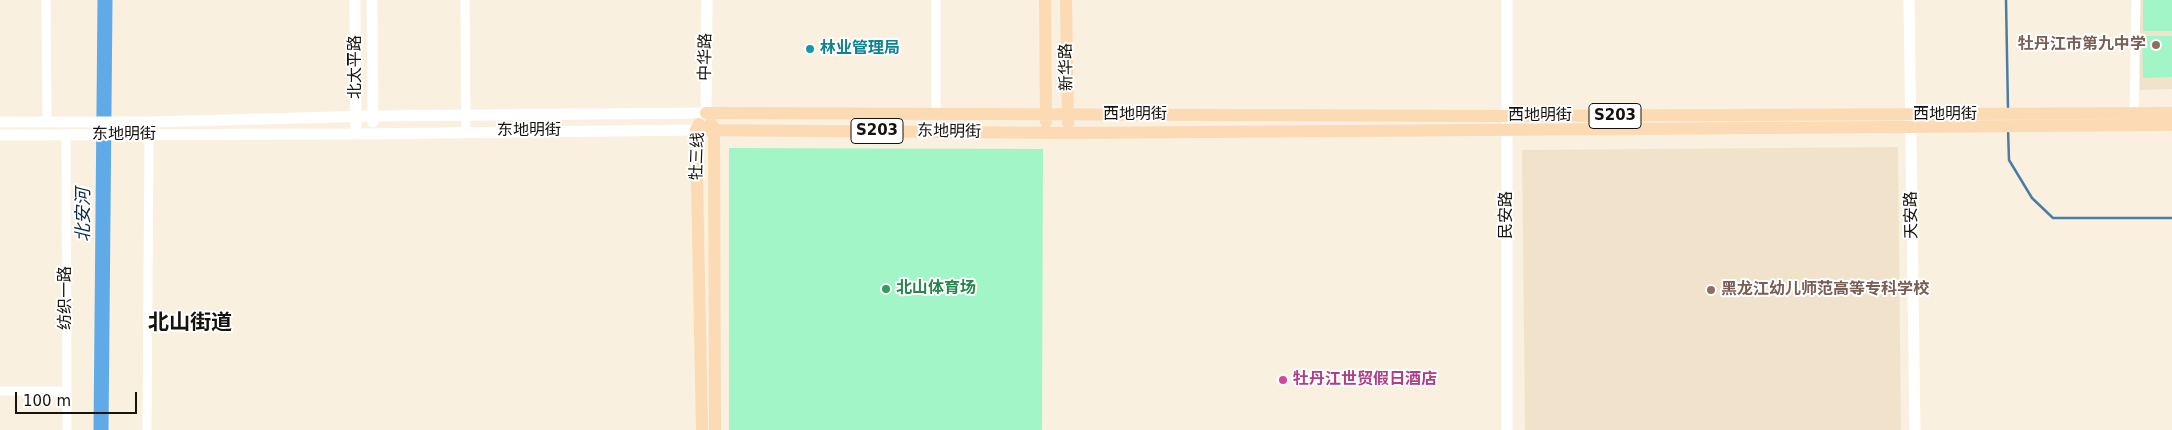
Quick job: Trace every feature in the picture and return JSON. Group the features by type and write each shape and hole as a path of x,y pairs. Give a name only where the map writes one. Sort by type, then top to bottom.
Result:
{"main road":[{"name":"北太平路","path":"355,0 356,134"},
{"name":"北太平路","path":"372,0 374,133"},
{"name":"中华路","path":"706,113 707,0"},
{"path":"1045,0 1057,116 1057,133"},
{"name":"新华路","path":"1057,133 1066,0"},
{"name":"民安路","path":"1507,0 1507,430"},
{"name":"天安路","path":"1909,0 1915,430"},
{"name":"东地明街","path":"0,122 134,122 356,116 706,113 1057,116"},
{"name":"牡三线","path":"706,113 714,130 715,430"},
{"name":"牡三线","path":"702,430 696,130 706,113"},
{"name":"西地明街","path":"1057,133 1507,130 2172,113"},
{"name":"西地明街","path":"1057,116 1506,116 2172,125"},
{"name":"东地明街","path":"0,136 696,130 1057,133"}],"street":[{"path":"46,0 46,122"},
{"path":"465,0 466,131"},
{"path":"936,0 936,115"},
{"path":"2134,113 2136,0"},
{"name":"纺织一路","path":"67,430 69,135"},
{"path":"147,430 149,135"},
{"path":"0,391 67,391"}],"shaded area":[{"name":"牡丹江市第九中学","path":"2138,0 2172,0 2172,89 2140,90"},
{"name":"黑龙江幼儿师范高等专科学校","path":"1898,147 1901,430 1525,430 1522,150"}],"green space":[{"path":"2143,0 2172,0 2172,31 2143,31"},
{"path":"2142,36 2172,36 2172,77 2143,78"},
{"name":"北山体育场","path":"729,148 1043,149 1042,430 729,430"}],"waterway":[{"name":"北安河","path":"101,430 105,0"},
{"path":"2006,0 2008,109"},
{"path":"2008,129 2009,160 2032,198 2053,218 2172,218"}],"place":[{"name":"牡丹江市第九中学","path":"2156,45"},
{"name":"林业管理局","path":"810,49"},
{"name":"北山体育场","path":"886,289"},
{"name":"黑龙江幼儿师范高等专科学校","path":"1711,290"},
{"name":"牡丹江世贸假日酒店","path":"1283,380"}],"district":[{"name":"北山街道","path":"190,324"}]}
